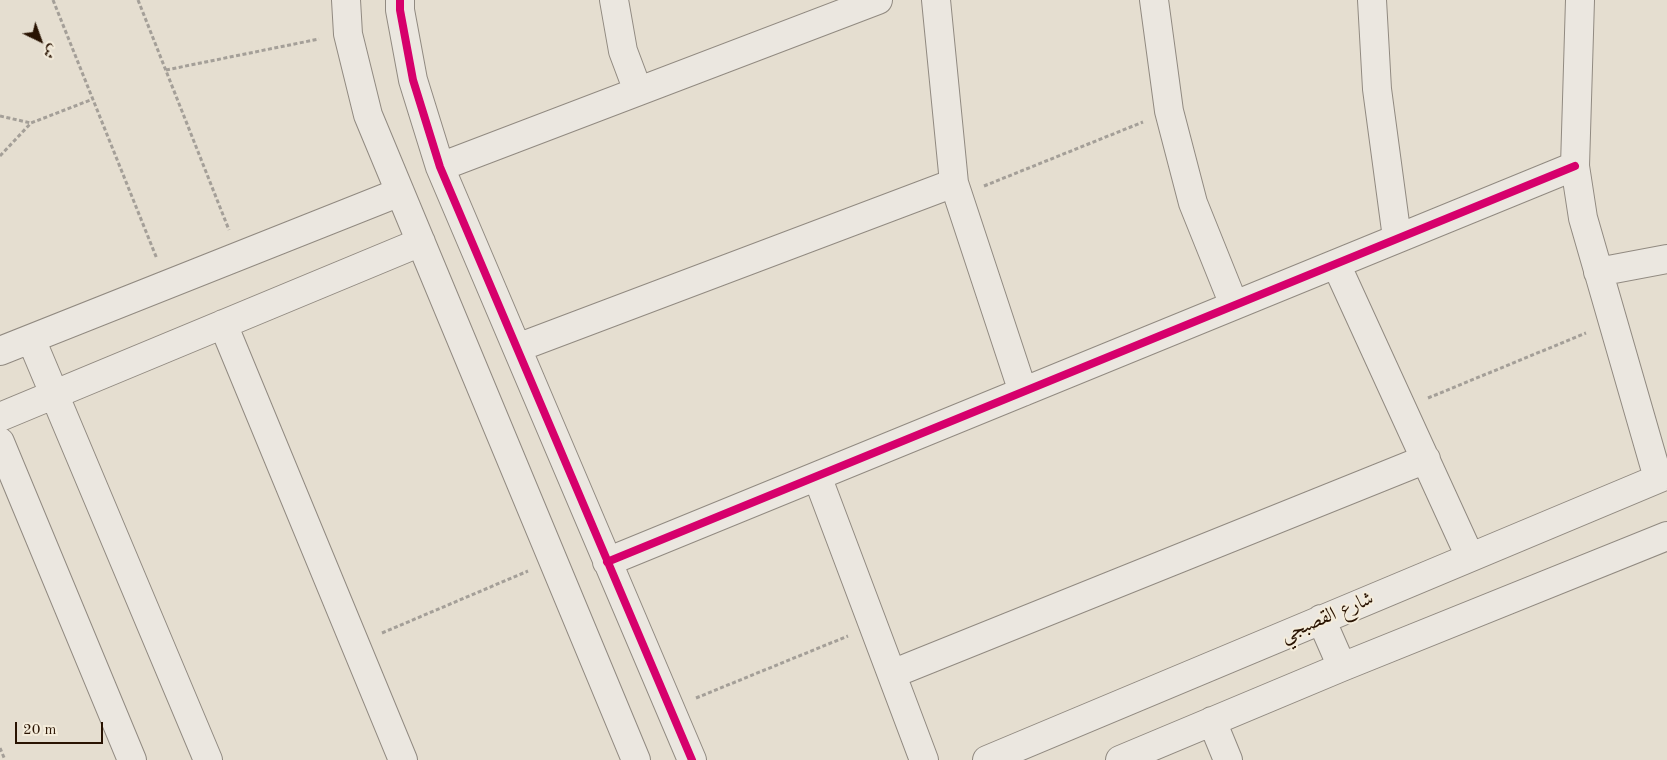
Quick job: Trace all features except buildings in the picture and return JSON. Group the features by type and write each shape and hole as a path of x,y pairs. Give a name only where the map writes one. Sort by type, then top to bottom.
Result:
{"street":[{"path":"346,0 348,34 368,115 636,760"},
{"path":"400,0 412,80 440,167 692,760"},
{"path":"614,0 622,51 638,92"},
{"path":"440,167 878,0"},
{"path":"936,0 956,190 1023,392"},
{"path":"1154,0 1169,111 1194,203 1234,305"},
{"path":"1372,0 1377,89 1397,238"},
{"path":"1580,0 1575,166 1583,218 1612,322 1663,477"},
{"path":"608,562 1575,166"},
{"path":"517,348 956,190"},
{"path":"0,351 400,192"},
{"path":"0,417 421,242"},
{"path":"1598,272 1667,259"},
{"path":"1336,264 1470,557"},
{"path":"224,324 403,760"},
{"path":"31,339 208,760"},
{"path":"0,442 132,760"},
{"path":"892,674 1426,459"},
{"path":"817,476 924,760"},
{"name":"شارع القصبجي","path":"987,760 1663,477"},
{"path":"1120,760 1165,751 1212,721 1667,536"},
{"path":"1321,619 1342,667"},
{"path":"1212,721 1228,760"}],"path":[{"path":"53,0 168,285"},
{"path":"138,0 240,256"},
{"path":"166,70 348,34"},
{"path":"0,156 31,123 93,98"},
{"path":"956,190 1169,111"},
{"path":"0,116 31,123"},
{"path":"1402,409 1612,322"},
{"path":"356,644 554,560"},
{"path":"670,708 874,626"},
{"path":"0,748 5,760"}],"cycle path":[{"path":"400,0 400,10 413,80 440,167 692,760"},
{"path":"607,562 1575,166"}]}
